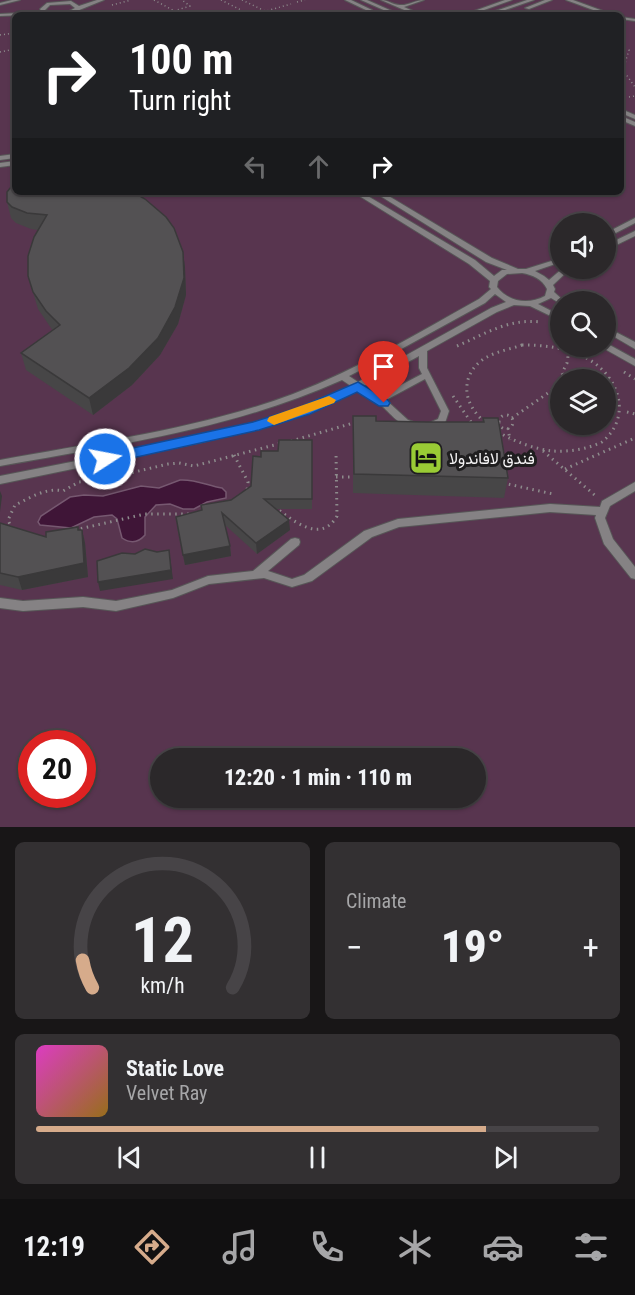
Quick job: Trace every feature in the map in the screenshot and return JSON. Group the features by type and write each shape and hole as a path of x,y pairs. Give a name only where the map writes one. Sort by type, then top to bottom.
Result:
{"lane":[{"path":"0,4 18,0"},
{"path":"67,2 81,0"},
{"path":"0,13 56,1 74,3 78,11 102,0"},
{"path":"347,0 376,12"},
{"path":"363,0 392,12"},
{"path":"383,0 412,12"},
{"path":"388,10 422,0"},
{"path":"474,12 510,0"},
{"path":"495,12 532,0"},
{"path":"514,12 550,0"},
{"path":"568,0 603,12"},
{"path":"361,195 478,266 505,299 532,304 550,313"},
{"path":"382,195 489,260 541,276 550,289"},
{"path":"616,230 635,220"},
{"path":"616,243 635,233"},
{"path":"527,272 550,264"},
{"path":"0,463 222,420 296,396 342,376 482,301 505,272 517,270"},
{"path":"532,304 544,300 559,279"},
{"path":"0,480 237,431 305,410 358,386 494,310 514,302"},
{"path":"616,335 635,346"},
{"path":"342,376 380,400 412,425 424,428 442,421 445,416 443,404 426,375 422,363 423,349"},
{"path":"616,352 635,363"},
{"path":"380,400 426,375"},
{"path":"0,603 23,606 82,602 116,606 173,594 208,579 257,574 272,576 286,582 303,581 368,534 406,521 534,509 603,507 635,486"},
{"path":"603,507 601,526 608,541 635,575"},
{"path":"257,574 295,542"}],"path":[{"path":"154,0 174,11 190,6 182,0"},
{"path":"221,0 246,12"},
{"path":"242,0 266,11"},
{"path":"297,2 305,0"},
{"path":"262,12 291,4"},
{"path":"236,12 242,10"},
{"path":"624,49 629,50 624,59"},
{"path":"624,75 635,87"},
{"path":"629,97 635,96"},
{"path":"453,348 515,321 526,320 549,325"},
{"path":"550,346 522,345 496,351 477,364 466,379 466,399 479,419 510,440 541,449 569,451 604,441 620,428"},
{"path":"584,357 603,369"},
{"path":"616,381 620,386"},
{"path":"448,389 475,428 466,429"},
{"path":"512,417 515,424 508,428 501,426 498,419 505,416 512,417 550,391"},
{"path":"624,420 627,403"},
{"path":"627,412 635,414"},
{"path":"19,534 10,524 8,514 15,505 49,490 63,491 79,482 101,480 171,463 194,466 368,418"},
{"path":"479,419 488,419"},
{"path":"508,428 510,440"},
{"path":"565,469 635,438"},
{"path":"541,449 603,507"},
{"path":"273,504 305,527 313,530 325,529 333,523 337,516 336,452"},
{"path":"234,455 248,482 256,490"},
{"path":"336,477 360,477"},
{"path":"245,493 249,488 248,482"},
{"path":"494,482 562,496"},
{"path":"65,533 147,513 166,511 193,514"}],"shaded area":[{"path":"0,0 635,0 635,827 0,827"},
{"path":"180,480 222,488 226,492 226,498 207,502 194,509 183,509 170,504 156,505 145,517 145,535 135,541 122,538 117,519 112,515 94,517 71,528 40,525 38,522 41,516 70,497 103,496 141,486 159,488"}],"building":[{"path":"12,186 12,195 138,195 166,217 174,228 183,252 184,278 175,307 158,338 129,368 89,398 21,353 60,325 46,311 33,292 28,276 28,256 34,237 47,215 27,213 12,207 7,202 7,192"},
{"path":"353,416 376,416 376,421 426,422 484,422 483,418 498,418 508,478 354,474"},
{"path":"279,440 312,440 312,499 264,499 289,520 256,543 222,513 230,546 183,555 176,517 202,510 201,505 231,500 251,486 253,456 261,457 261,451 278,451"},
{"path":"0,523 46,537 46,532 78,527 78,530 82,530 84,563 18,577 0,573"},
{"path":"145,549 157,552 169,550 171,570 98,582 97,561 122,553 135,554"}],"slow traffic":[{"path":"274,421 329,400"}],"place":[{"name":"فندق لافاندولا","path":"426,458"}],"route":[{"path":"105,459 203,439 282,418 358,386 384,403"}]}
